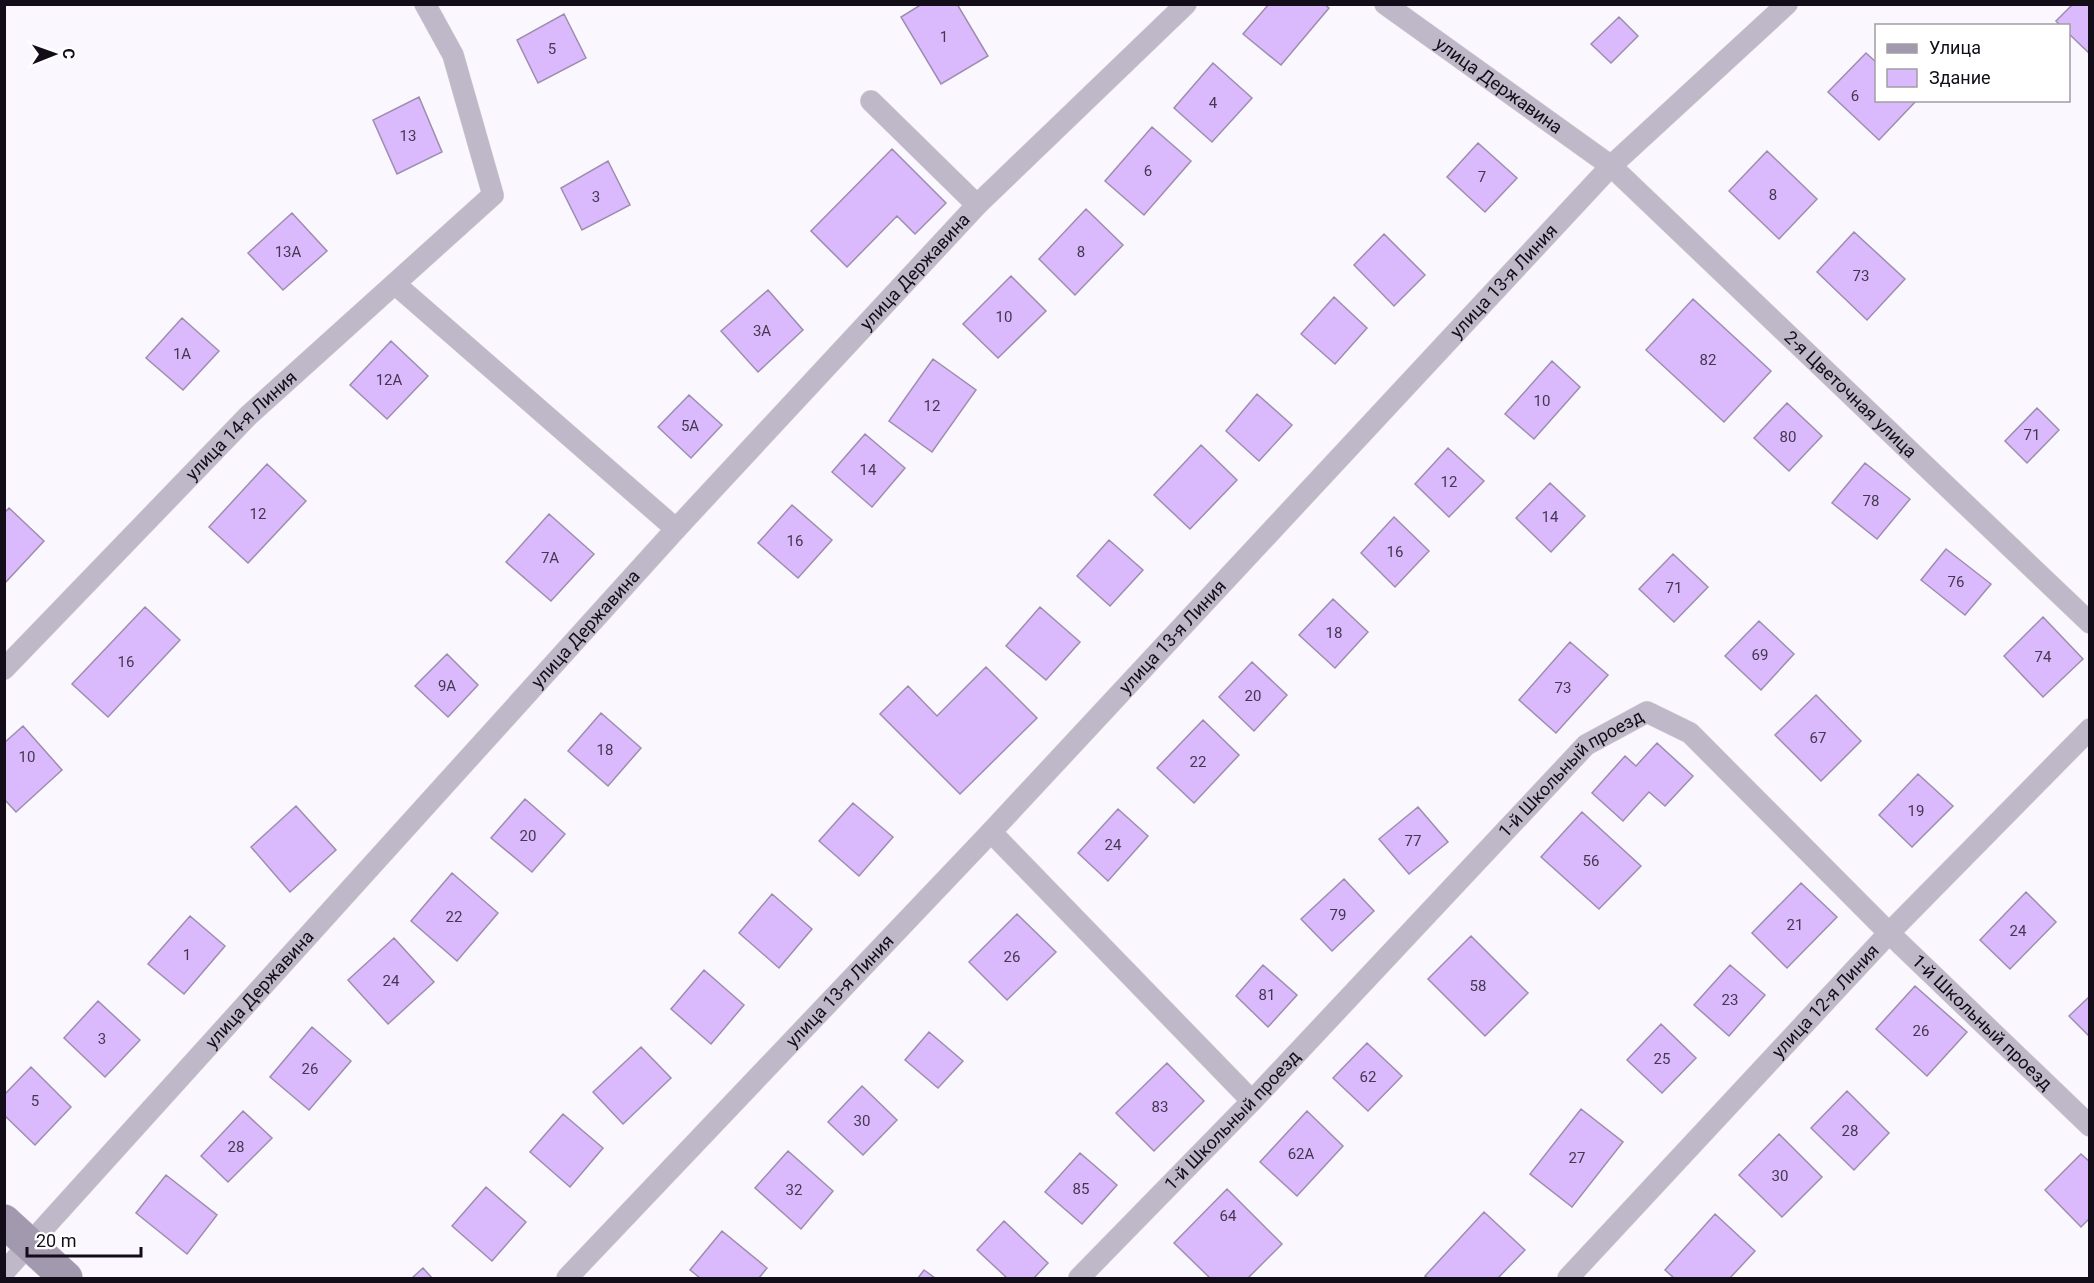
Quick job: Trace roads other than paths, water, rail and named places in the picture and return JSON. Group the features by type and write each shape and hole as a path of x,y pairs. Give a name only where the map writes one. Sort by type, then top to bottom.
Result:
{"street":[{"path":"4,1221 66,1278"}],"lane":[{"name":"улица 14-я Линия","path":"4,669 249,415 493,195 453,55 425,4"},
{"name":"улица Державина","path":"4,1272 31,1245 676,528 977,206 1186,4"},
{"name":"улица Державина","path":"1385,4 1611,166"},
{"name":"улица 13-я Линия","path":"567,1278 990,832 1611,166 1787,4"},
{"path":"871,101 977,206"},
{"name":"2-я Цветочная улица","path":"1611,166 2090,623"},
{"path":"394,284 676,528"},
{"name":"1-й Школьный проезд","path":"1079,1278 1252,1101 1586,745 1647,712 1690,733 1889,933 2090,1126"},
{"name":"улица 12-я Линия","path":"1568,1278 1889,933 2090,729"},
{"path":"990,832 1252,1101"}]}
